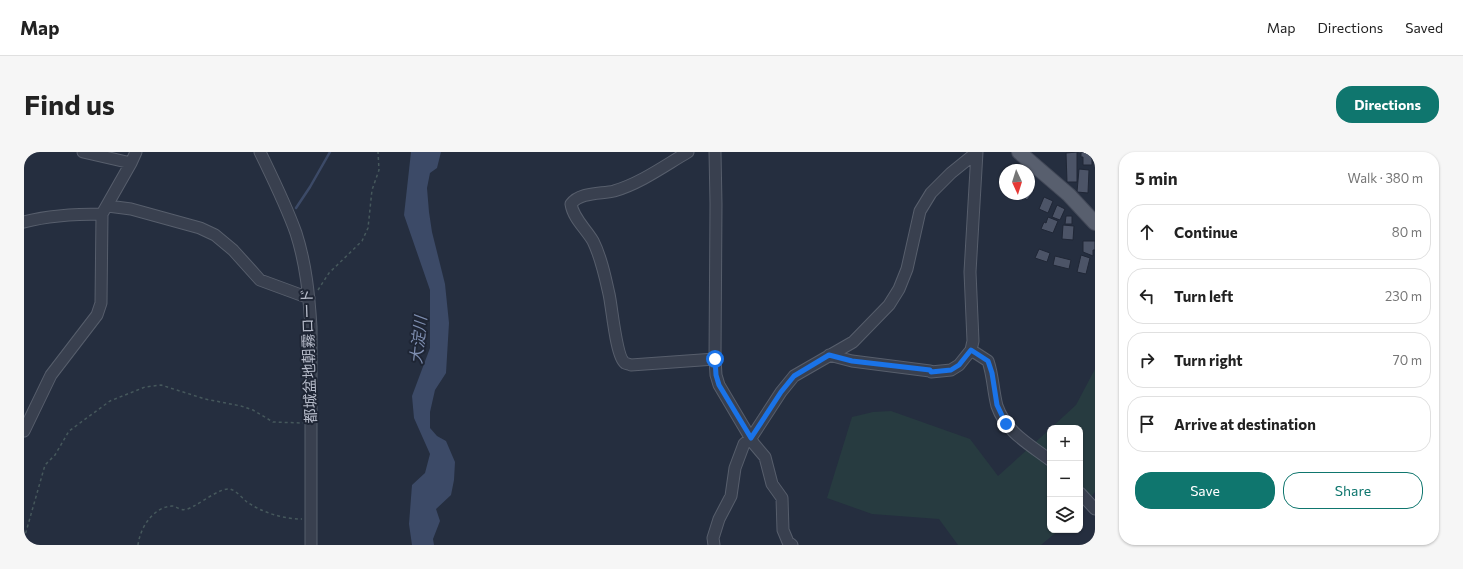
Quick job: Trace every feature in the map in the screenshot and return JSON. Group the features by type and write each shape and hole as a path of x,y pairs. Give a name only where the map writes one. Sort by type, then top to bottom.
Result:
{"main road":[{"path":"1019,152 1069,195 1095,223"}],"street":[{"path":"83,152 131,163"},
{"path":"24,431 51,374 98,315 101,304 105,210 136,152"},
{"name":"都城盆地朝霧ロード","path":"260,152 290,217 306,275 309,298 311,327 310,545"},
{"path":"688,152 636,182 614,191 581,197 574,200 572,210 592,241 601,261 609,294 618,346 621,357 625,363 631,364 715,359"},
{"path":"715,152 716,375 719,385 751,438 765,457 772,484 782,498 783,530 788,542 792,545"},
{"path":"829,355 852,361 930,370 931,372 951,370 959,365 971,350 973,341 970,272 977,152"},
{"path":"714,545 713,538 719,519 731,496 735,468 744,444 751,438 781,392 794,376 853,342 889,305 899,289 907,269 920,211 931,193 951,173 977,152"},
{"path":"24,222 44,217 105,210 130,209 200,228 215,235 232,250 260,280 309,298"},
{"path":"971,350 988,361 992,373 997,405 1006,424 1015,434 1047,458"},
{"path":"1083,496 1095,509"}],"path":[{"path":"309,298 314,295 329,273 362,241 368,228 372,190 379,170 378,152"},
{"path":"24,539 45,465 55,455 69,431 110,401 145,387 161,386 205,399 241,406 253,410 273,422 311,423"},
{"path":"138,545 139,535 149,519 157,512 165,507 174,506 181,510 185,510 227,489 233,490 247,502 280,516 293,519 311,519"}],"green space":[{"path":"1095,369 1095,492 1083,506 1083,425 1054,425 1076,405"},
{"path":"891,411 970,439 998,476 1047,432 1047,533 1055,533 1041,545 958,545 939,519 872,514 827,498 852,417 873,412"}],"water":[{"path":"411,152 441,152 437,168 430,173 427,188 432,232 445,284 449,323 446,373 435,390 430,412 430,428 437,436 446,441 455,462 451,495 436,509 440,521 433,539 434,545 412,545 409,524 412,485 425,473 430,454 414,418 412,396 430,348 430,290 404,215"}],"building":[{"path":"1077,152 1077,182 1067,182 1066,153"},
{"path":"1081,152 1092,152 1092,165 1083,165 1083,157 1081,157"},
{"path":"1079,169 1089,170 1088,193 1077,192"},
{"path":"1044,197 1053,201 1048,213 1039,209"},
{"path":"1057,205 1065,209 1060,220 1052,217"},
{"path":"1066,216 1072,216 1072,224 1065,224"},
{"path":"1048,217 1058,221 1053,233 1041,229 1044,222 1046,223"},
{"path":"1063,225 1074,226 1073,240 1062,239"},
{"path":"1083,241 1095,241 1093,256 1083,252"},
{"path":"1039,249 1050,253 1047,262 1035,258"},
{"path":"1081,255 1090,258 1086,274 1077,272"},
{"path":"1055,256 1071,260 1069,269 1053,265"}],"waterway":[{"path":"296,208 330,152"}],"route":[{"path":"715,359 716,375 719,385 751,438 781,392 794,376 829,355 852,361 930,370 931,372 951,370 959,365 971,350 981,355 988,361 992,373 997,405 1006,424"}],"water label":[{"name":"大淀川","path":"418,340"}]}
